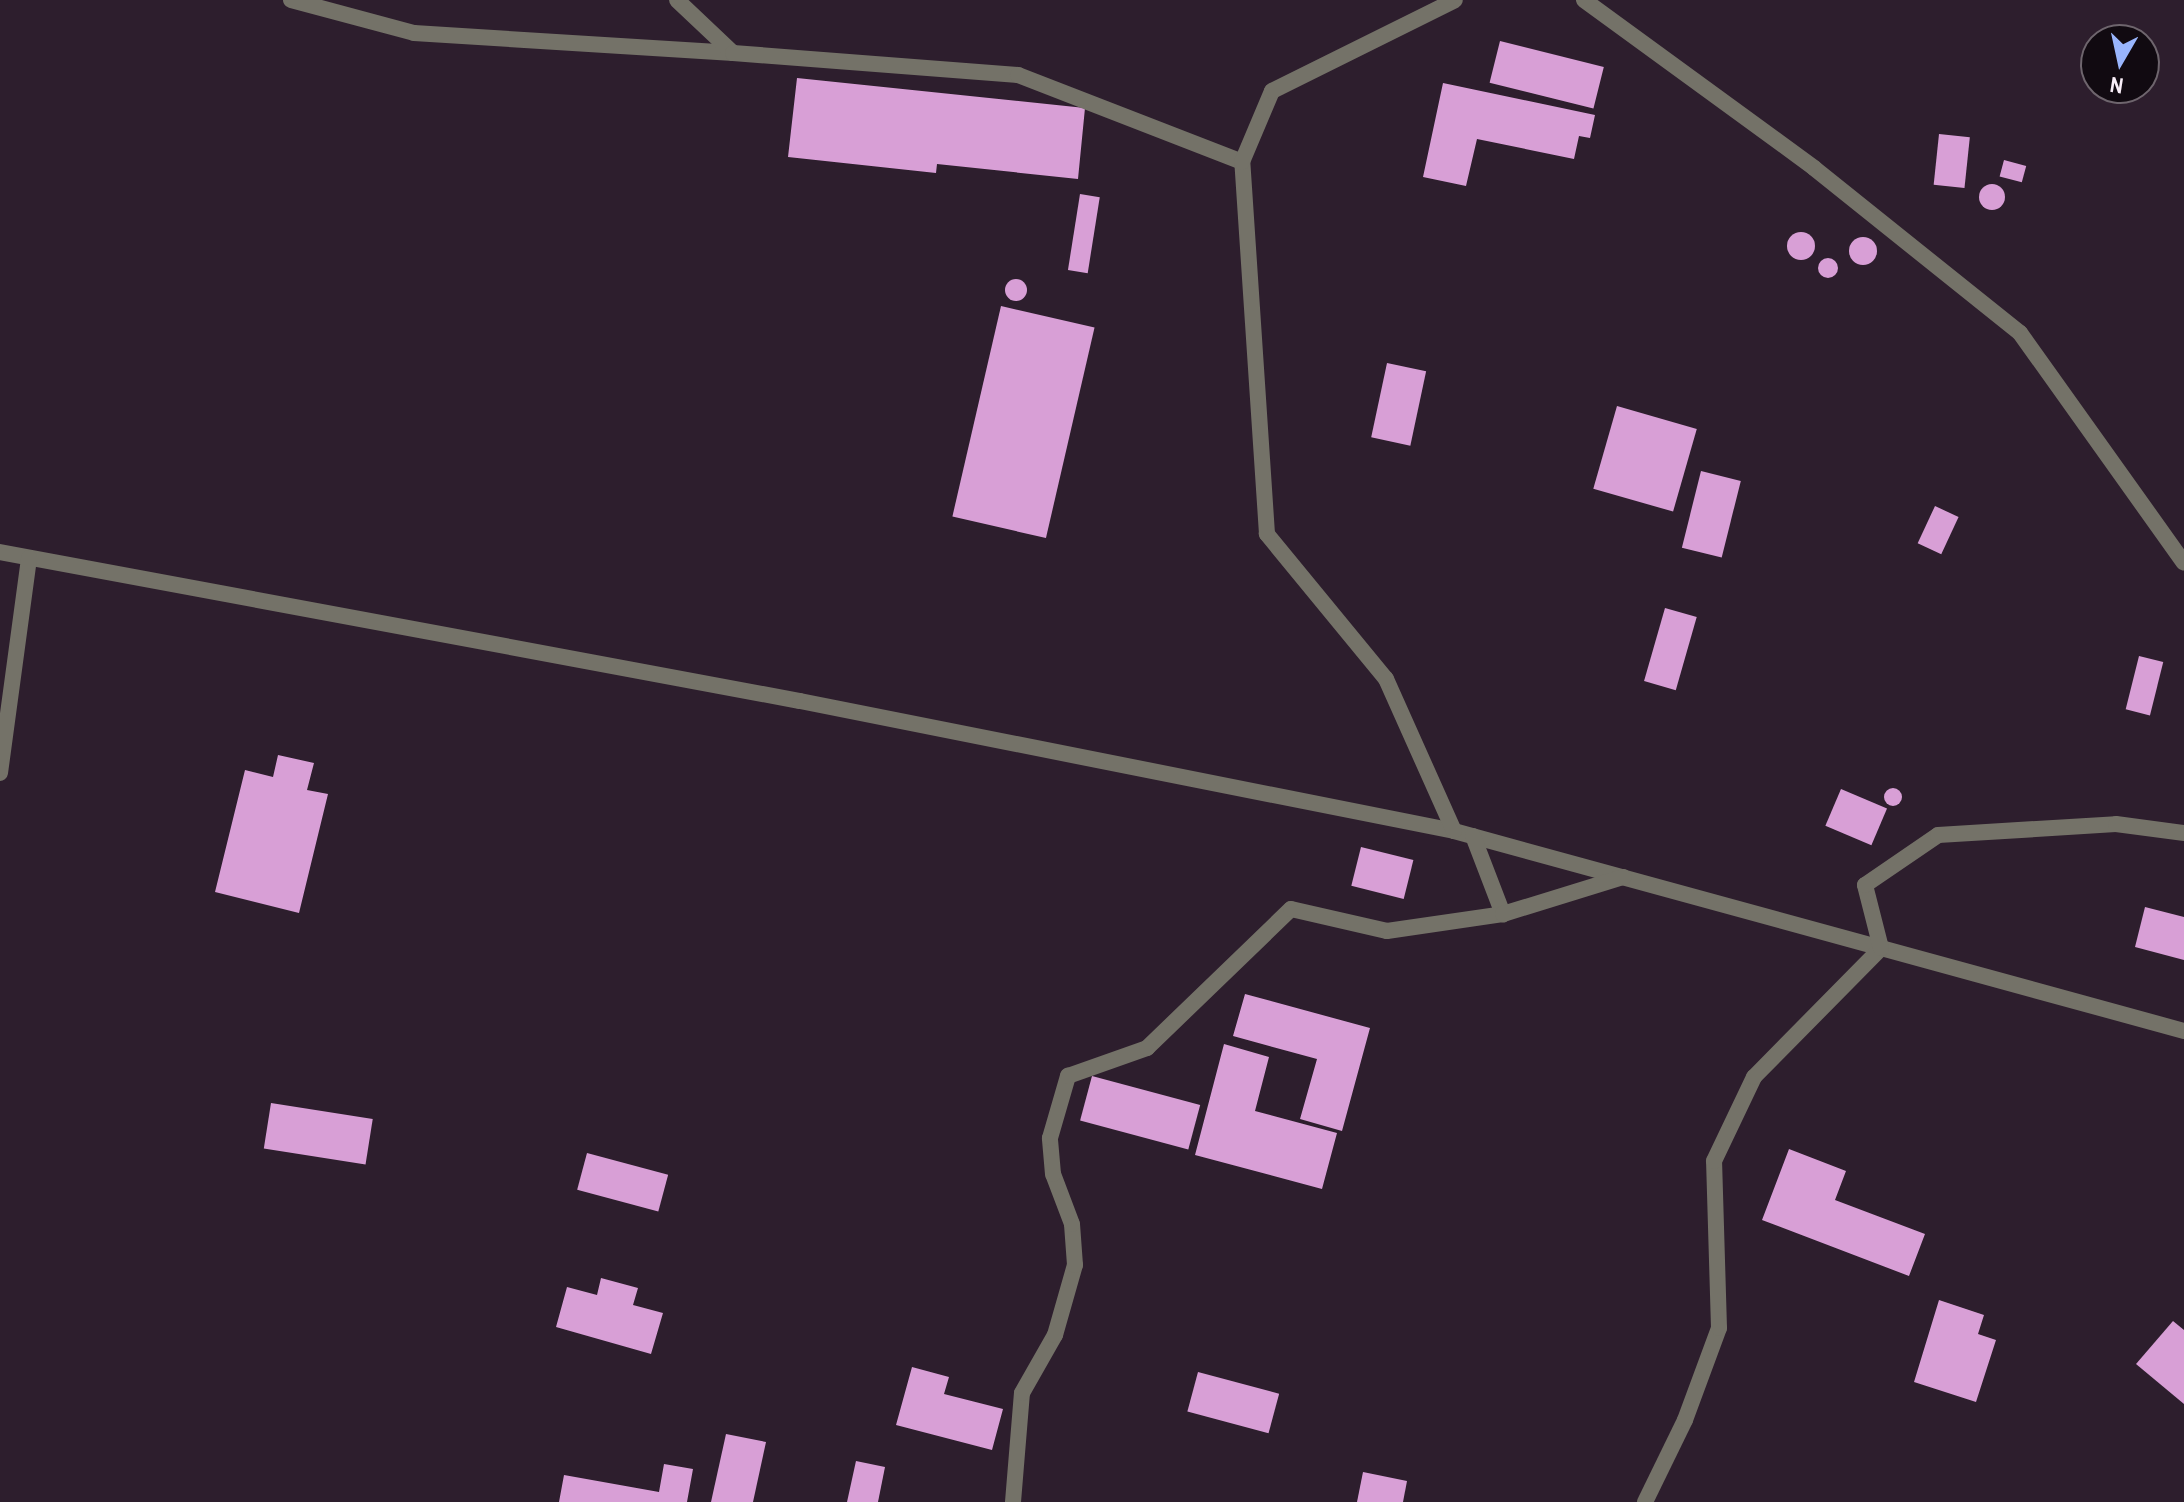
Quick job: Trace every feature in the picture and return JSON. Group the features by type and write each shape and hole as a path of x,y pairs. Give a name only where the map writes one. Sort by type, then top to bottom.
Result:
{"street":[{"path":"291,0 414,33 1018,75 1242,162"},
{"path":"677,0 733,53"},
{"path":"1454,831 1386,679 1267,534 1242,162 1272,91 1455,0"},
{"path":"1584,0 1814,168 2020,333 2184,563"},
{"path":"0,552 800,701 1454,831 2184,1031"},
{"path":"0,773 29,558"},
{"path":"1881,948 1865,885 1938,835 2116,824 2184,833"},
{"path":"1473,836 1503,914"},
{"path":"1013,1502 1022,1393 1055,1335 1075,1265 1072,1224 1053,1174 1050,1138 1068,1076 1147,1048 1291,909 1387,931 1503,914 1625,877"},
{"path":"1645,1502 1685,1420 1719,1328 1714,1161 1754,1077 1881,948"}],"building":[{"path":"1500,41 1604,67 1593,109 1490,83"},
{"path":"797,78 1085,108 1078,179 937,164 936,173 788,157"},
{"path":"1443,83 1595,115 1590,138 1579,136 1574,159 1477,139 1466,186 1423,177"},
{"path":"1939,134 1970,137 1964,188 1934,185"},
{"path":"2004,160 2026,166 2022,182 2000,176"},
{"path":"1992,184 2001,188 2005,197 2001,206 1992,210 1983,206 1979,197 1983,188"},
{"path":"1080,194 1100,197 1088,273 1068,270"},
{"path":"1801,232 1811,236 1815,246 1811,256 1801,260 1791,256 1787,246 1791,236"},
{"path":"1863,237 1873,241 1877,251 1873,261 1863,265 1853,261 1849,251 1853,241"},
{"path":"1828,258 1835,261 1838,268 1835,275 1828,278 1821,275 1818,268 1821,261"},
{"path":"1016,279 1024,282 1027,290 1024,298 1016,301 1008,298 1005,290 1008,282"},
{"path":"1001,306 1095,328 1046,538 952,516"},
{"path":"1387,363 1426,371 1410,446 1371,437"},
{"path":"1617,406 1697,429 1673,512 1593,489"},
{"path":"1701,471 1741,481 1722,558 1682,548"},
{"path":"1935,506 1959,517 1941,554 1918,543"},
{"path":"1665,608 1697,617 1676,690 1644,681"},
{"path":"2139,656 2163,662 2150,715 2126,709"},
{"path":"278,755 314,763 307,790 328,794 299,913 215,892 245,770 273,777"},
{"path":"1889,788 1897,788 1902,797 1900,804 1889,806 1884,801 1884,793"},
{"path":"1841,789 1887,809 1871,845 1825,826"},
{"path":"1361,847 1413,860 1404,899 1351,886"},
{"path":"2145,907 2184,917 2184,960 2135,947"},
{"path":"1245,994 1370,1028 1342,1131 1300,1119 1317,1059 1233,1036"},
{"path":"1224,1044 1269,1057 1255,1111 1337,1133 1322,1189 1195,1155"},
{"path":"1092,1076 1200,1105 1188,1149 1080,1120"},
{"path":"271,1103 373,1119 366,1165 264,1148"},
{"path":"1789,1149 1846,1171 1835,1200 1925,1234 1909,1276 1762,1220"},
{"path":"587,1153 668,1175 658,1211 577,1190"},
{"path":"601,1278 638,1288 633,1305 663,1313 651,1354 556,1327 567,1287 597,1295"},
{"path":"1939,1300 1984,1315 1978,1334 1996,1340 1976,1402 1914,1382"},
{"path":"2173,1321 2184,1330 2184,1404 2136,1364"},
{"path":"912,1367 949,1377 944,1394 1003,1409 992,1450 896,1425"},
{"path":"1198,1372 1279,1394 1269,1433 1187,1412"},
{"path":"726,1434 766,1442 753,1502 711,1502"},
{"path":"856,1461 885,1467 878,1502 847,1502"},
{"path":"664,1464 693,1469 687,1502 559,1502 564,1475 659,1492"},
{"path":"1363,1472 1407,1481 1403,1502 1357,1502"}]}
